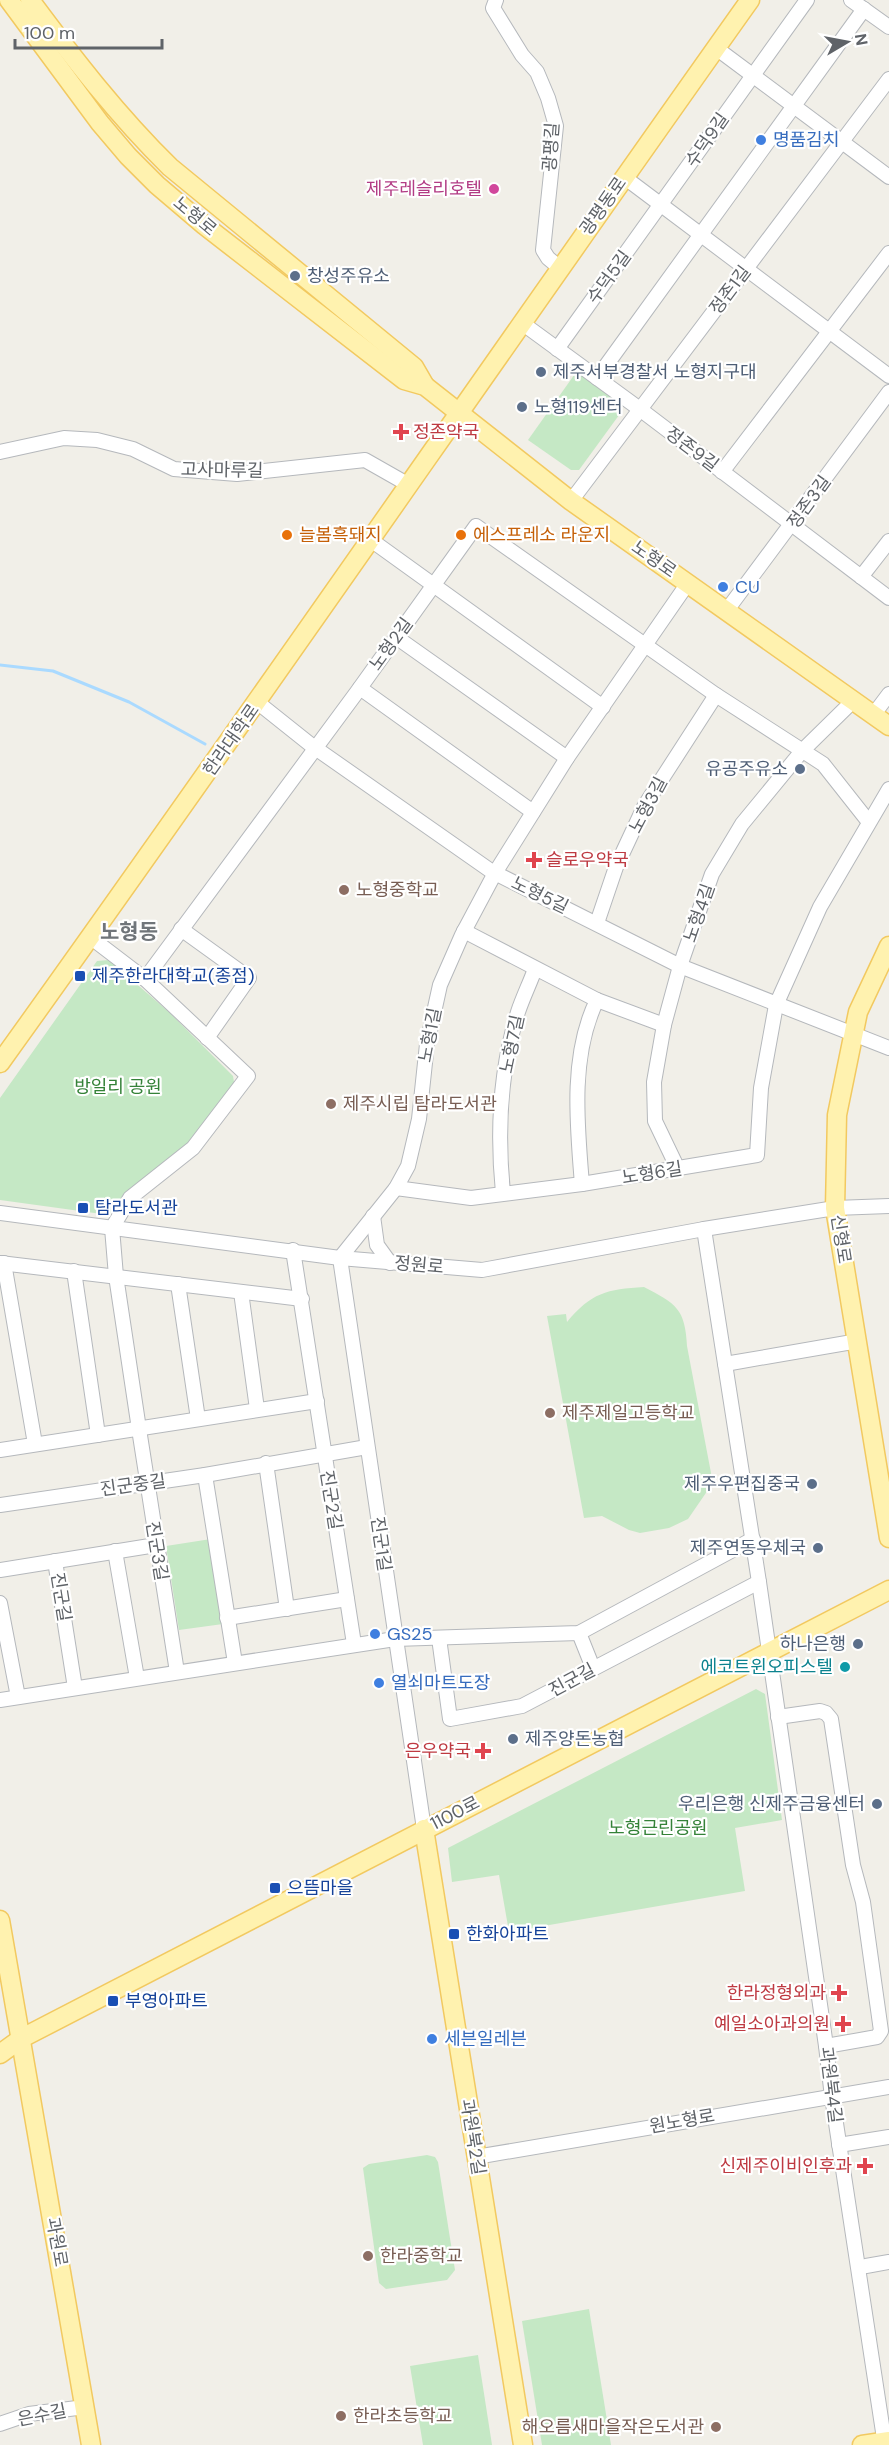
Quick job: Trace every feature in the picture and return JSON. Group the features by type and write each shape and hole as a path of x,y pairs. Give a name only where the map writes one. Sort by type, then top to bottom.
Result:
{"main road":[{"name":"노형로","path":"9,0 100,123 157,185 204,225 404,380 425,386"},
{"name":"노형로","path":"30,0 63,45 145,142 170,167 414,367 425,386 571,501 889,726"},
{"name":"광평동로","path":"457,413 750,0"},
{"name":"한라대학로","path":"0,1063 371,540 457,413"},
{"name":"신형로","path":"889,946 858,1012 837,1115 836,1208 858,1341 884,1472 889,1538"},
{"name":"1100로","path":"0,2054 22,2038 889,1590"},
{"name":"과원북2길","path":"424,1829 523,2445"},
{"path":"0,1920 22,2038"},
{"name":"1100로","path":"0,2042 22,2038"},
{"name":"과원로","path":"22,2038 92,2445"},
{"path":"862,2445 886,2442"}],"street":[{"name":"광평길","path":"496,0 493,8 522,55 537,72 556,126 543,250 548,258 560,268"},
{"name":"수덕9길","path":"661,205 807,0"},
{"path":"851,0 889,27"},
{"path":"597,378 864,9"},
{"path":"716,48 889,177"},
{"name":"정존1길","path":"571,501 889,79"},
{"path":"624,177 889,376"},
{"name":"수덕5길","path":"557,349 661,205"},
{"path":"722,472 889,253"},
{"name":"정존9길","path":"522,322 889,598"},
{"name":"정존3길","path":"727,610 889,392"},
{"name":"고사마루길","path":"0,452 64,438 97,440 133,449 174,469 227,474 365,460 409,485"},
{"name":"노형2길","path":"144,980 360,688 476,526 645,646"},
{"path":"371,540 603,707"},
{"path":"861,577 889,541"},
{"name":"노형1길","path":"340,1258 396,1188 408,1166 419,1119 427,1044 440,986 464,931 495,873 567,758 688,583"},
{"path":"396,637 567,758"},
{"path":"645,646 823,764 868,822"},
{"path":"360,688 533,812"},
{"path":"874,714 889,694"},
{"name":"노형3길","path":"597,923 616,867 645,805 716,695"},
{"name":"노형4길","path":"678,1169 655,1121 654,1082 664,1025 680,966 712,874 742,824 802,751 854,700"},
{"name":"노형5길","path":"257,702 315,748 495,873 680,966 889,1048"},
{"path":"776,1005 820,907 889,789"},
{"path":"182,929 249,978 207,1038"},
{"path":"464,931 597,1000 664,1025"},
{"path":"90,937 144,980 248,1076 193,1148 130,1198 112,1228"},
{"name":"노형7길","path":"503,1193 500,1154 502,1094 518,1012 535,969"},
{"path":"582,1184 577,1123 578,1087 588,1019 597,1000"},
{"name":"노형6길","path":"396,1188 471,1198 582,1184 757,1155 761,1088 776,1005"},
{"name":"정원로","path":"0,1213 340,1258 482,1270 704,1229 836,1208 889,1206"},
{"path":"373,1216 377,1245 390,1263"},
{"name":"진군3길","path":"112,1228 116,1276 177,1672"},
{"path":"704,1229 769,1653"},
{"name":"진군2길","path":"293,1250 354,1644"},
{"name":"진군1길","path":"340,1258 394,1639 424,1829"},
{"path":"35,1444 2,1263 302,1299"},
{"path":"74,1271 98,1435"},
{"path":"178,1284 198,1419"},
{"path":"241,1292 257,1409"},
{"path":"725,1365 858,1341"},
{"path":"0,1450 317,1401"},
{"name":"진군중길","path":"0,1505 205,1475 367,1447"},
{"path":"266,1463 287,1609"},
{"path":"205,1475 235,1663"},
{"path":"0,1700 394,1639 579,1633 753,1539"},
{"path":"55,1561 156,1545"},
{"path":"115,1551 137,1678"},
{"name":"진군길","path":"0,1569 55,1561 75,1688"},
{"name":"진군길","path":"439,1638 450,1719 522,1706 759,1582"},
{"path":"228,1618 347,1599"},
{"path":"0,1603 18,1697"},
{"path":"579,1633 593,1668"},
{"name":"과원북4길","path":"769,1653 839,2145 883,2387 886,2442"},
{"path":"778,1717 820,1711 826,1713 831,1719 853,1865 863,1902 867,1929 881,2031 877,2037 826,2046"},
{"name":"원노형로","path":"476,2157 889,2087"},
{"path":"839,2145 889,2137"},
{"path":"866,2266 889,2262"},
{"name":"은수길","path":"0,2424 29,2414 85,2407"}],"green space":[{"path":"577,371 622,403 622,411 579,470 571,470 528,440"},
{"name":"방일리 공원","path":"109,960 170,1013 233,1076 235,1088 192,1140 122,1198 109,1215 0,1200 0,1098 97,961"},
{"path":"644,1287 671,1303 681,1315 684,1323 711,1473 710,1487 688,1519 669,1528 640,1533 602,1516 584,1518 547,1316 566,1314 567,1322 584,1305 601,1294 620,1289"},
{"path":"211,1539 223,1624 179,1630 166,1546"},
{"name":"노형근린공원","path":"756,1689 765,1694 782,1820 735,1828 745,1891 509,1932 499,1875 452,1882 448,1848"},
{"path":"427,2155 435,2157 438,2162 455,2270 447,2280 386,2289 379,2283 363,2168 369,2164"},
{"path":"589,2309 611,2445 542,2445 522,2321"},
{"path":"478,2355 492,2445 423,2445 410,2366"}],"waterway":[{"path":"0,665 53,671 129,702 205,744"}],"place":[{"name":"명품김치","path":"761,140"},
{"name":"제주레슬리호텔","path":"494,189"},
{"name":"창성주유소","path":"295,276"},
{"name":"제주서부경찰서 노형지구대","path":"541,372"},
{"name":"노형119센터","path":"522,407"},
{"name":"정존약국","path":"401,432"},
{"name":"늘봄흑돼지","path":"287,535"},
{"name":"에스프레소 라운지","path":"461,535"},
{"name":"CU","path":"723,587"},
{"name":"유공주유소","path":"800,769"},
{"name":"슬로우약국","path":"534,860"},
{"name":"노형중학교","path":"344,890"},
{"name":"제주한라대학교(종점)","path":"80,976"},
{"name":"제주시립 탐라도서관","path":"331,1104"},
{"name":"탐라도서관","path":"83,1208"},
{"name":"제주제일고등학교","path":"550,1413"},
{"name":"제주우편집중국","path":"812,1484"},
{"name":"제주연동우체국","path":"818,1548"},
{"name":"GS25","path":"375,1634"},
{"name":"하나은행","path":"858,1644"},
{"name":"에코트윈오피스텔","path":"845,1667"},
{"name":"열쇠마트도장","path":"379,1683"},
{"name":"제주양돈농협","path":"513,1739"},
{"name":"은우약국","path":"483,1751"},
{"name":"우리은행 신제주금융센터","path":"877,1804"},
{"name":"으뜸마을","path":"275,1888"},
{"name":"한화아파트","path":"454,1934"},
{"name":"한라정형외과","path":"839,1993"},
{"name":"부영아파트","path":"113,2001"},
{"name":"예일소아과의원","path":"843,2024"},
{"name":"세븐일레븐","path":"432,2039"},
{"name":"신제주이비인후과","path":"865,2166"},
{"name":"한라중학교","path":"368,2256"},
{"name":"한라초등학교","path":"341,2416"},
{"name":"해오름새마을작은도서관","path":"716,2427"}],"district":[{"name":"노형동","path":"129,932"}]}
